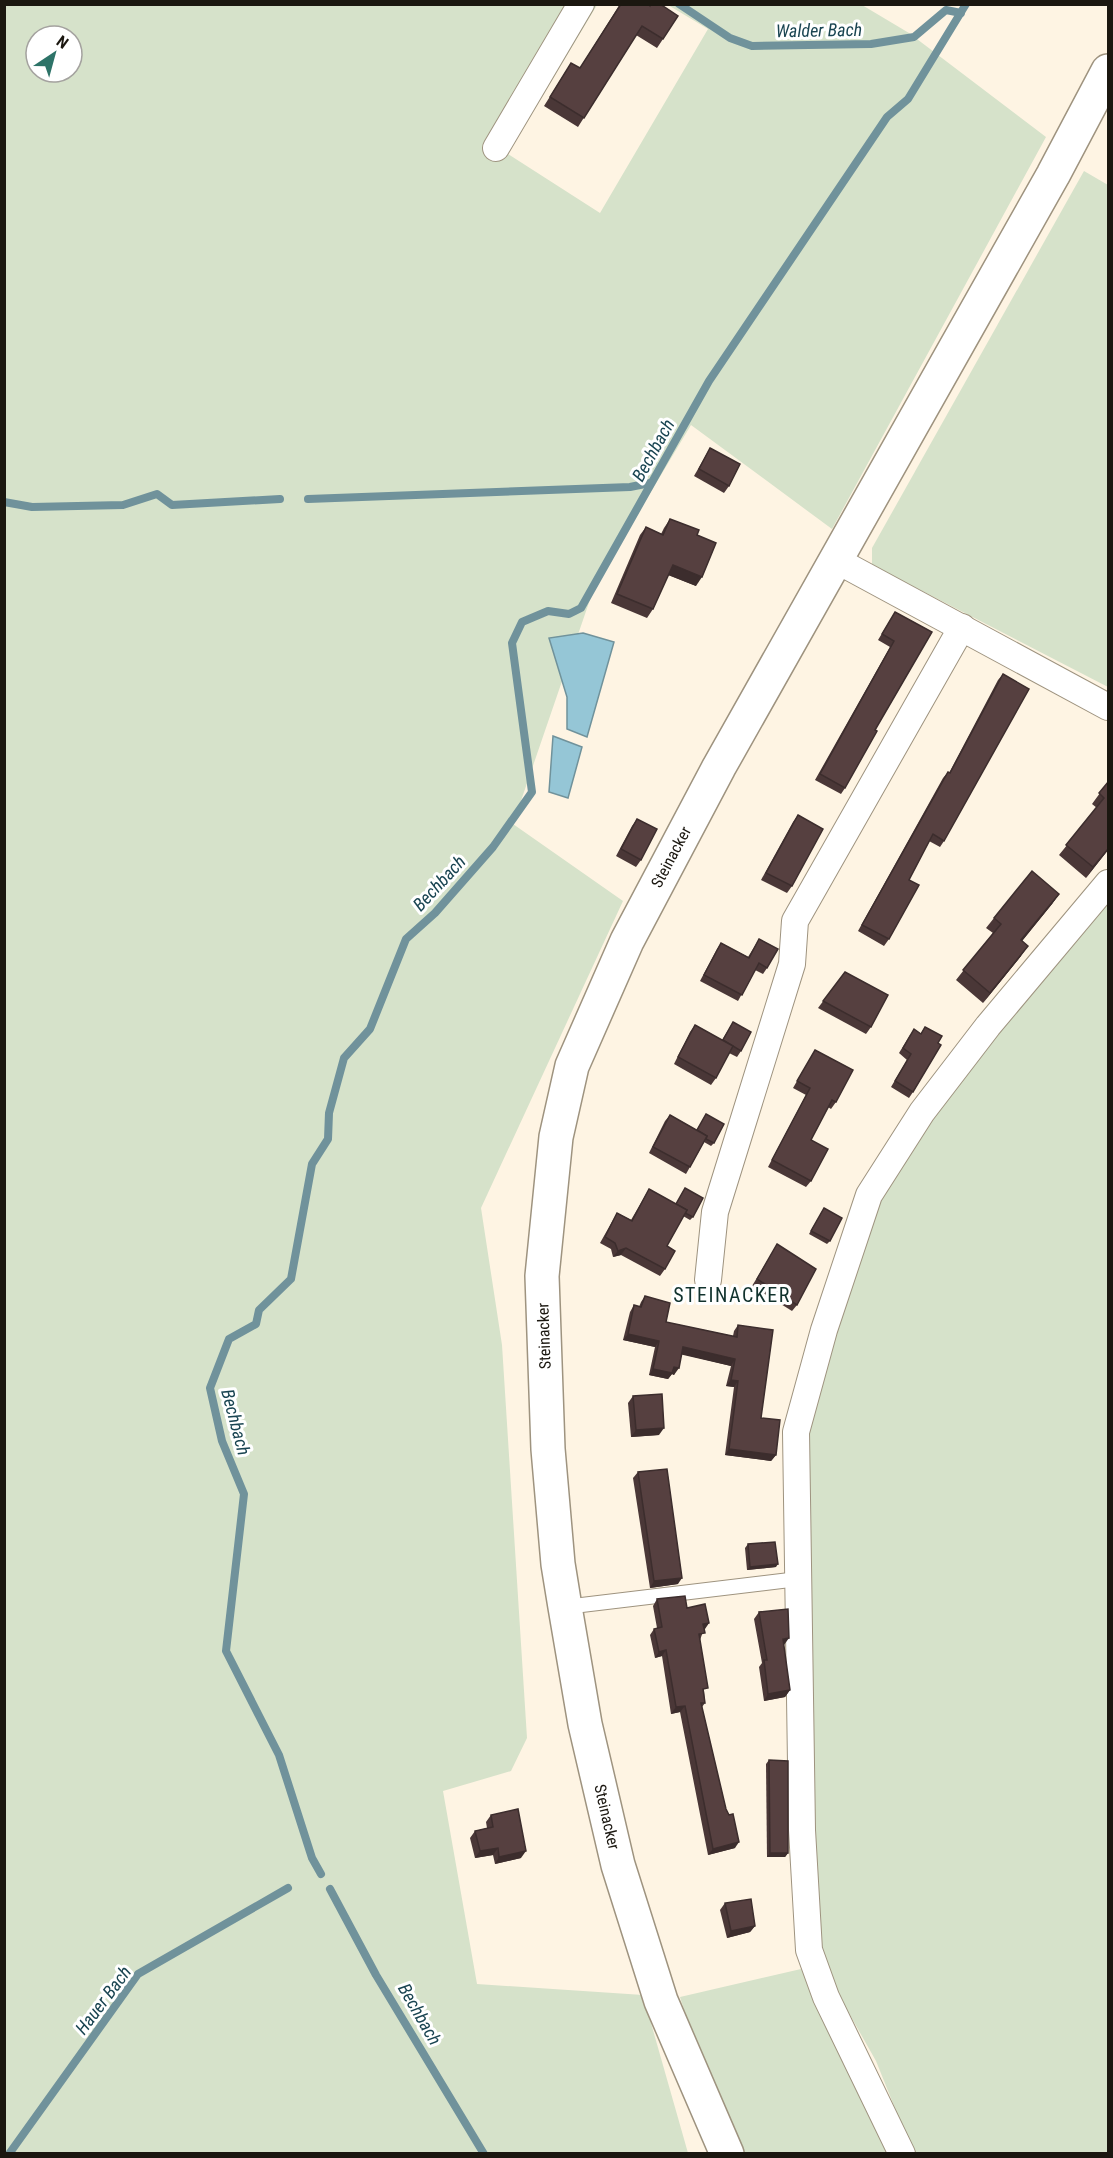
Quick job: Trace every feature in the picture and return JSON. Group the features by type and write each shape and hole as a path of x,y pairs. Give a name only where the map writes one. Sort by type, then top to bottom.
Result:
{"main road":[{"name":"Steinacker","path":"727,2154 661,2001 618,1864 585,1724 565,1607 558,1564 548,1449 542,1276 556,1137 572,1066 627,941 719,767 1058,165 1108,70"}],"street":[{"path":"496,148 581,4"},
{"path":"836,560 1108,707"},
{"path":"708,1280 715,1212 792,964 795,921 962,627"},
{"path":"902,2154 826,1997 809,1950 802,1830 796,1432 824,1330 869,1196 922,1112 988,1026 1108,883"}],"lane":[{"path":"565,1607 798,1579"}],"green space":[{"path":"5,5 597,5 508,154 600,213 708,29 668,5 862,5 909,33 1046,137 832,529 691,425 595,585 513,824 623,901 481,1208 502,1345 527,1738 511,1771 443,1791 477,1984 643,1995 688,2153 5,2154"},
{"path":"1084,171 1108,185 1108,687 872,565 872,548"},
{"path":"1108,883 1108,2153 913,2153 876,2061 820,1962 796,1432 869,1195"},
{"path":"801,1969 845,2051 892,2153 743,2153 700,2060 680,1997"}],"water":[{"path":"583,633 614,642 587,737 567,729 567,697 549,638"},
{"path":"553,736 582,747 568,798 549,792"}],"building":[{"path":"621,4 648,4 650,6 660,4 678,16 663,39 642,26 584,118 550,97 571,63 580,68"},
{"path":"710,448 740,464 729,486 699,469"},
{"path":"670,519 699,530 697,535 716,543 702,577 673,565 653,609 617,594 646,527 663,535"},
{"path":"895,612 932,632 875,730 877,731 845,788 820,774 894,641 882,634"},
{"path":"1003,674 1029,689 944,841 933,834 909,880 919,885 889,939 862,925 948,772 950,773"},
{"path":"1108,782 1108,849 1093,867 1066,845 1104,798 1099,793"},
{"path":"798,815 823,829 792,886 766,873"},
{"path":"637,819 657,829 641,860 621,849"},
{"path":"1032,871 1059,894 1021,940 1028,946 990,993 963,970 1001,924 994,918"},
{"path":"759,939 778,949 767,968 759,963 742,995 704,975 721,943 749,958"},
{"path":"845,972 888,995 871,1027 823,1001"},
{"path":"733,1022 751,1032 741,1051 723,1040"},
{"path":"695,1025 733,1046 716,1078 678,1057"},
{"path":"925,1027 942,1036 938,1043 941,1045 913,1092 895,1081 911,1054 903,1048 914,1029 921,1034"},
{"path":"815,1050 853,1070 836,1102 832,1100 811,1140 828,1149 811,1181 772,1160 810,1088 797,1081"},
{"path":"706,1114 724,1124 714,1143 697,1130"},
{"path":"670,1115 707,1136 690,1167 653,1147"},
{"path":"685,1188 703,1198 693,1217 685,1213 687,1210 676,1204"},
{"path":"649,1189 687,1210 667,1246 675,1251 665,1269 626,1248 618,1251 615,1243 605,1237 617,1213 632,1221"},
{"path":"824,1208 842,1218 830,1241 811,1231"},
{"path":"777,1244 816,1269 797,1305 757,1279"},
{"path":"645,1296 670,1303 666,1322 737,1337 738,1325 773,1330 761,1418 780,1420 776,1455 729,1449 738,1381 731,1380 735,1359 683,1347 679,1368 674,1367 672,1373 653,1369 659,1341 628,1334 634,1305 641,1307"},
{"path":"662,1394 664,1428 636,1430 633,1396"},
{"path":"667,1469 682,1578 654,1581 638,1472"},
{"path":"775,1542 778,1564 750,1567 748,1544"},
{"path":"685,1596 687,1608 705,1604 709,1623 703,1624 705,1633 699,1634 708,1688 703,1689 705,1703 701,1703 726,1809 729,1815 733,1814 739,1842 713,1849 685,1706 676,1707 666,1650 659,1652 654,1629 662,1627 657,1599"},
{"path":"788,1609 789,1638 783,1639 790,1690 768,1694 764,1660 767,1660 759,1612"},
{"path":"769,1760 788,1761 788,1853 770,1853"},
{"path":"518,1809 526,1851 499,1857 498,1848 480,1851 475,1831 493,1827 491,1815"},
{"path":"751,1899 755,1926 731,1931 725,1903"}],"waterway":[{"name":"Walder Bach","path":"679,4 730,38 752,46 871,44 914,37 946,10 961,13"},
{"name":"Bechbach","path":"321,1874 312,1858 279,1755 226,1651 244,1494 222,1441 210,1388 229,1339 256,1324 259,1310 291,1279 312,1164 328,1139 329,1113 344,1058 370,1029 406,939 435,913 493,847 532,792 512,643 522,622 548,611 569,614 581,608 709,381 887,117 908,99 966,4"},
{"path":"308,499 630,487 650,483"},
{"path":"4,502 32,507 123,505 157,494 172,505 280,499"},
{"name":"Hauer Bach","path":"9,2154 138,1974 288,1888"},
{"name":"Bechbach","path":"330,1889 376,1975 484,2154"}],"district":[{"name":"STEINACKER","path":"732,1295"}]}
